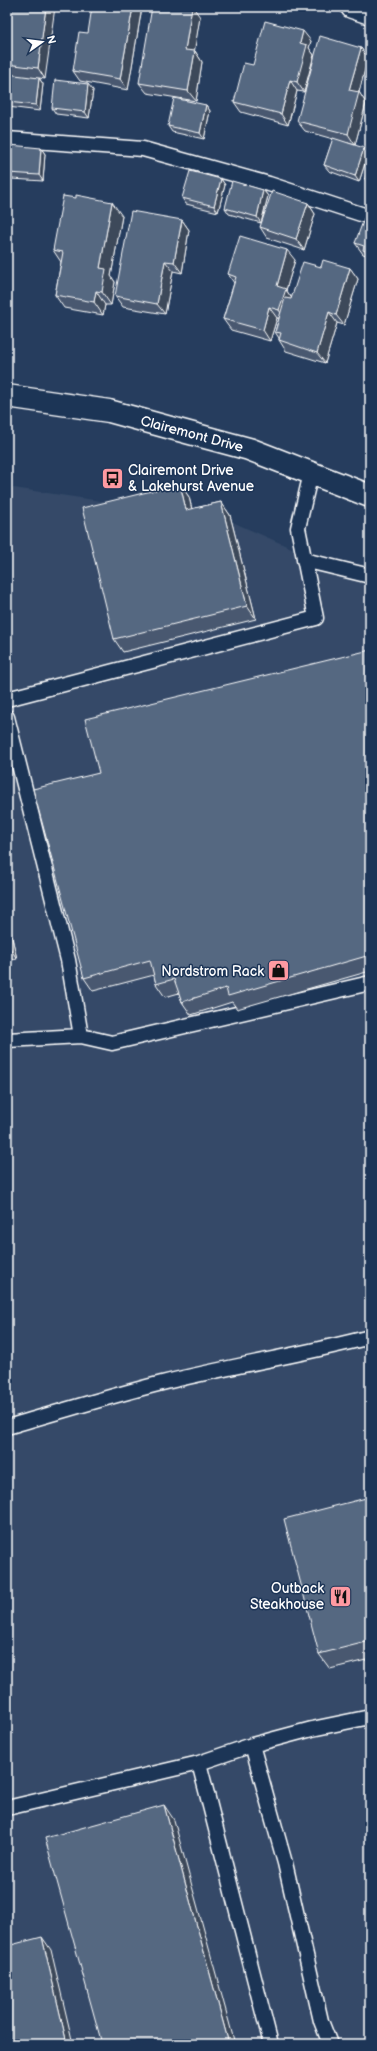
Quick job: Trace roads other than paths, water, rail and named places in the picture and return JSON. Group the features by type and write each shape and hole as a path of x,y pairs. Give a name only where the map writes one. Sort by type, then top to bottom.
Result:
{"main road":[{"path":"352,7 370,13"},
{"name":"Clairemont Drive","path":"7,396 109,411 249,449 370,496"}],"lane":[{"path":"7,139 143,149 269,184 370,217"},
{"path":"7,699 316,618 298,528 311,473"},
{"path":"304,560 370,576"},
{"path":"7,717 68,960 81,1036"},
{"path":"7,1040 81,1036 112,1043 370,983"},
{"path":"7,1427 161,1384 370,1337"},
{"path":"7,1808 199,1763 252,1745 312,1729 370,1717"},
{"path":"252,1745 285,1863 322,2021 330,2044"},
{"path":"199,1763 271,2044"}],"place":[{"name":"Clairemont Drive & Lakehurst Avenue","path":"113,478"},
{"name":"Nordstrom Rack","path":"279,971"},
{"name":"Outback Steakhouse","path":"340,1596"}]}
